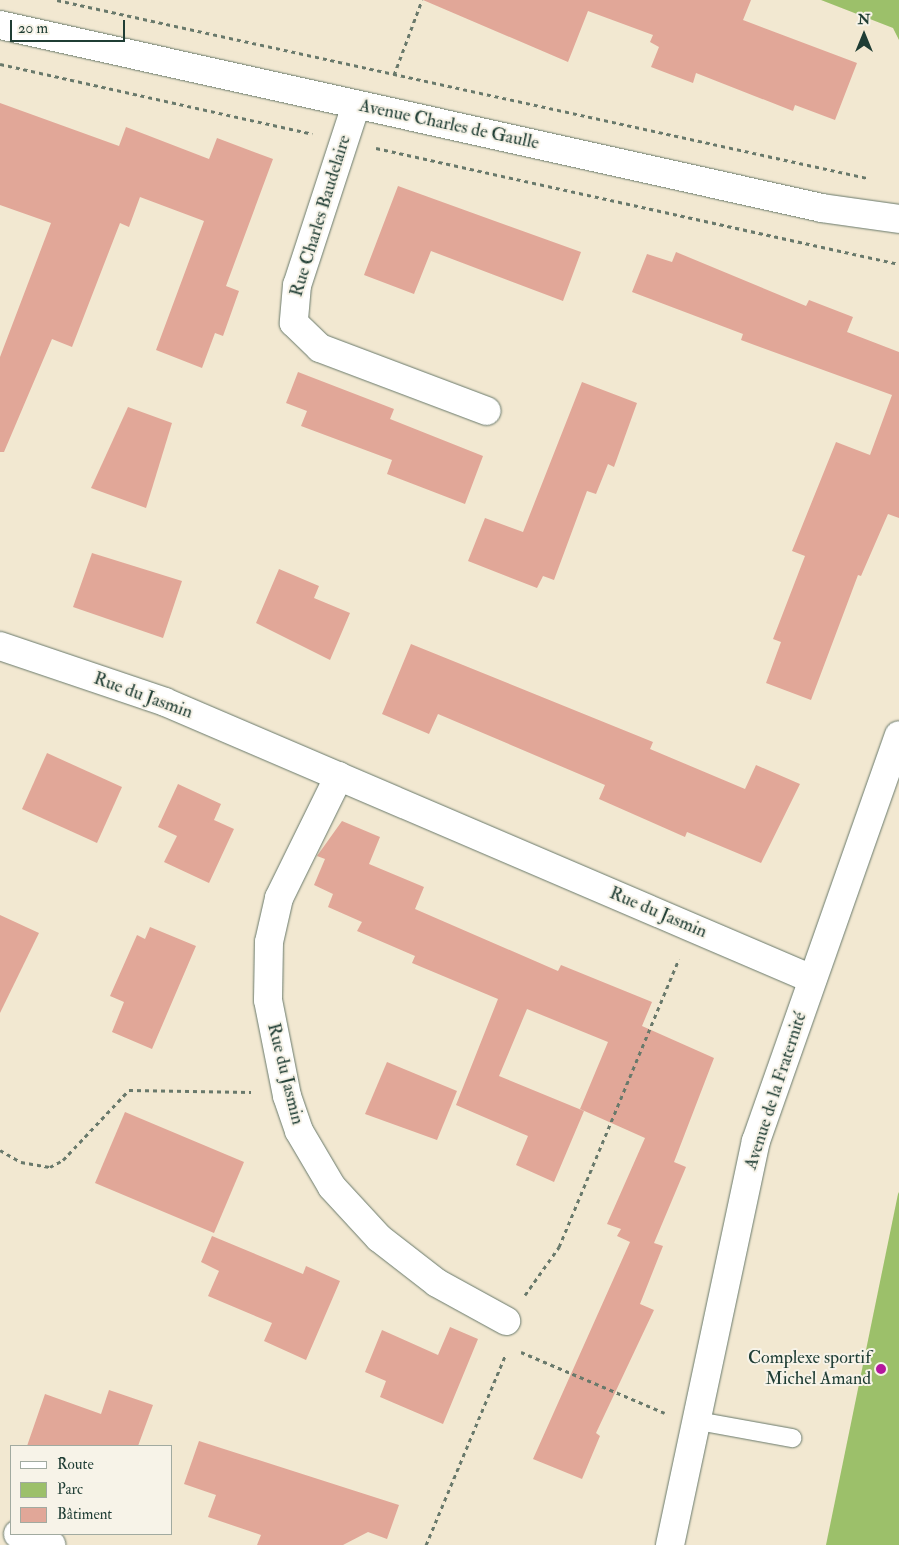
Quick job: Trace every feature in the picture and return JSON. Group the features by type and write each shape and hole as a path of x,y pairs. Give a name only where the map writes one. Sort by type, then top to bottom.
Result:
{"street":[{"name":"Avenue Charles de Gaulle","path":"0,25 822,208 899,219"},
{"name":"Rue Charles Baudelaire","path":"356,105 297,285 294,323 320,348 487,411"},
{"name":"Rue du Jasmin","path":"0,646 165,702 812,979"},
{"name":"Avenue de la Fraternité","path":"670,1545 698,1421 756,1141 899,735"},
{"name":"Rue du Jasmin","path":"339,776 280,898 269,942 268,1000 287,1096 299,1131 332,1187 379,1238 507,1334"},
{"path":"21,1535 51,1545"}],"lane":[{"path":"698,1421 792,1438"}],"path":[{"path":"57,0 870,178"},
{"path":"422,0 394,74 373,148 899,264"},
{"path":"0,64 323,137 338,157"},
{"path":"426,1545 507,1334 559,1247 690,927"},
{"path":"0,1150 21,1162 50,1167 63,1160 129,1090 287,1096"},
{"path":"507,1334 664,1413 698,1421"}],"green space":[{"path":"821,0 899,0 899,40 893,28"},
{"name":"Complexe sportif Michel Amand","path":"899,1192 899,1545 826,1545 898,1194"}],"building":[{"path":"423,0 751,0 743,20 857,63 835,120 795,105 793,111 696,73 693,83 651,67 659,47 650,42 653,35 588,11 568,62"},
{"path":"0,103 119,146 126,127 209,159 217,138 273,159 226,286 239,291 223,336 215,333 202,368 156,350 204,221 140,197 129,227 120,223 72,347 52,339 4,452 0,452 0,357 51,223 0,205"},
{"path":"398,186 581,252 563,301 431,251 414,294 364,275"},
{"path":"676,252 806,306 809,300 853,317 847,332 899,352 899,518 888,514 861,576 858,575 811,700 766,683 781,642 773,639 805,556 792,551 836,442 870,455 892,395 741,340 743,334 632,292 647,254 672,262"},
{"path":"298,372 394,409 390,419 483,456 465,504 387,474 392,460 301,426 307,411 286,403"},
{"path":"582,382 637,403 614,467 608,464 596,494 587,491 554,580 543,576 537,588 468,561 485,518 523,532"},
{"path":"128,407 172,423 146,508 91,488"},
{"path":"92,553 182,581 163,638 73,607"},
{"path":"279,569 319,586 314,598 350,613 330,660 256,623"},
{"path":"411,644 653,742 650,749 745,789 756,765 800,784 761,863 687,832 685,837 599,799 605,785 438,714 429,734 382,714"},
{"path":"47,753 122,787 97,843 22,809"},
{"path":"178,784 221,804 214,820 234,829 209,883 164,862 177,836 158,827"},
{"path":"342,821 380,837 369,864 424,887 415,909 558,971 561,965 652,1002 642,1026 714,1058 674,1162 686,1167 654,1243 663,1246 640,1304 654,1310 596,1433 600,1436 582,1479 533,1459 630,1242 617,1236 621,1229 607,1224 645,1138 580,1109 608,1042 527,1009 499,1076 584,1111 554,1182 516,1165 528,1136 456,1105 498,999 412,963 415,956 357,931 362,922 328,907 333,894 314,885 325,859 317,856"},
{"path":"0,915 39,933 0,1013"},
{"path":"150,927 196,946 152,1049 112,1032 124,1002 110,996 137,935 145,939"},
{"path":"387,1062 457,1091 437,1140 365,1114"},
{"path":"125,1112 244,1162 214,1233 95,1183"},
{"path":"212,1236 303,1274 306,1266 340,1281 306,1360 264,1341 272,1323 208,1296 219,1271 201,1262"},
{"path":"450,1327 478,1339 443,1424 380,1397 386,1381 365,1372 382,1330 438,1355"},
{"path":"109,1390 153,1405 138,1445 27,1445 45,1394 101,1414"},
{"path":"199,1441 399,1505 387,1539 368,1532 343,1545 257,1545 261,1535 208,1517 216,1495 184,1484"}],"place":[{"name":"Complexe sportif Michel Amand","path":"881,1369"}]}
